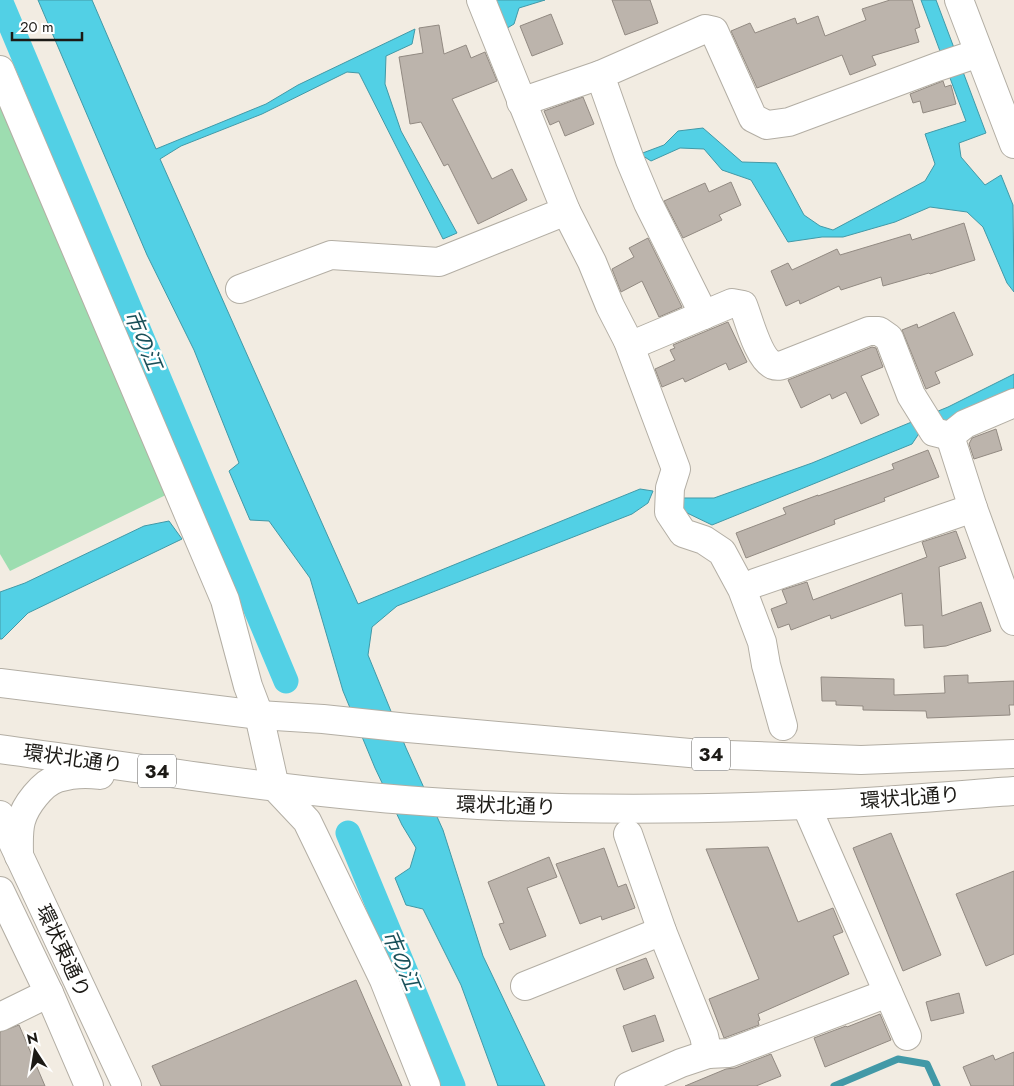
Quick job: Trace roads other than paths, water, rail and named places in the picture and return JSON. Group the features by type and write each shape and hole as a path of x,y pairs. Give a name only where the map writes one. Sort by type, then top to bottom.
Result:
{"main road":[{"path":"481,0 566,211 592,262 610,306 628,341 676,470 670,488 669,512 682,533 704,540 722,552 742,589 762,642 782,726"},
{"path":"959,0 973,55 1014,144"},
{"path":"522,102 600,76 705,29 714,31 754,118 767,125 789,122 973,55"},
{"path":"0,70 225,600 248,686 259,715 275,787 307,821 384,980 426,1086"},
{"path":"600,76 630,160 648,203 704,315"},
{"path":"240,289 331,255 439,262 566,211"},
{"path":"628,341 637,343 732,302 743,305 764,358 773,365 779,366 869,330 879,331 888,338 911,395 935,426 973,508 1014,621"},
{"path":"935,426 966,424 1014,404"},
{"path":"755,583 973,508"},
{"name":"環状北通り","path":"0,683 259,715 702,754 861,760 1014,754"},
{"name":"環状北通り","path":"0,749 275,787 381,798 580,809 806,806 1014,791"},
{"path":"19,856 21,821 30,802 38,791 56,778 85,773 245,797 275,787"},
{"path":"806,806 907,1036"},
{"name":"環状東通り","path":"0,815 127,1086"},
{"path":"628,834 662,931 704,1036 708,1054"},
{"name":"環状東通り","path":"0,891 49,993 89,1086"},
{"path":"525,986 662,931"},
{"path":"0,1016 49,993"},
{"path":"629,1086 681,1063 708,1054 729,1052 888,993"}],"water":[{"path":"38,0 92,0 156,149 266,104 298,85 415,29 412,44 386,56 385,84 401,131 457,233 443,239 359,73 347,72 262,114 181,146 160,159 358,604 640,489 653,491 648,503 632,514 397,606 372,627 368,655 406,748 443,830 483,956 545,1086 498,1086 461,985 423,909 406,905 395,878 410,868 416,848 402,825 375,768 343,691 310,578 269,521 250,520 229,471 239,463 194,350 147,255"},
{"path":"492,0 545,0 519,8 514,24 504,30"},
{"path":"921,0 936,0 986,133 959,143 961,157 985,185 1001,175 1013,205 1014,292 1007,283 983,227 967,212 930,207 895,222 843,237 822,237 788,242 751,180 722,170 704,149 680,148 651,161 640,154 664,145 678,131 703,128 742,162 776,163 804,215 820,226 833,230 925,181 935,164 925,134 966,121"},
{"path":"1014,374 1014,388 980,407 920,432 912,444 712,525 683,511 682,498 714,498 812,463 948,407"},
{"path":"169,521 182,539 28,613 0,639 0,592 25,583 144,526"}],"waterway":[{"name":"市の江","path":"0,0 286,681"},
{"name":"市の江","path":"348,833 453,1086"},
{"path":"834,1086 898,1059 927,1064 937,1086"}]}
